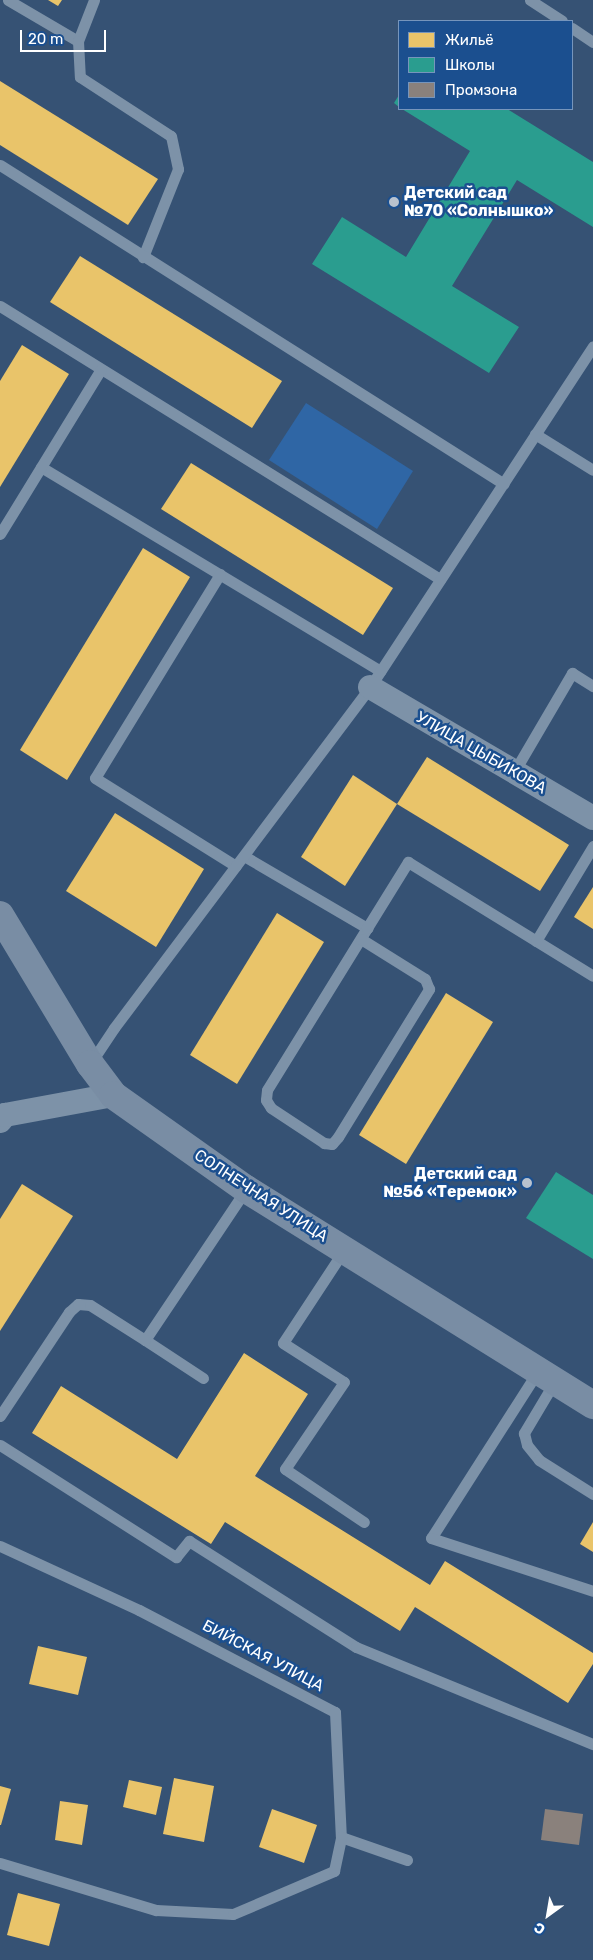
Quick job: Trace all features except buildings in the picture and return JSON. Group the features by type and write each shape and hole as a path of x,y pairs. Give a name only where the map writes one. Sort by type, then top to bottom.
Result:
{"street":[{"name":"УЛИЦА ЦЫБИКОВА","path":"375,679 514,772 593,818"},
{"name":"СОЛНЕЧНАЯ УЛИЦА","path":"0,915 90,1064 113,1095 246,1189 593,1405"},
{"path":"0,1121 6,1115 113,1095"}],"lane":[{"path":"8,0 78,41"},
{"path":"94,0 78,41 80,76 171,136 178,169 143,257"},
{"path":"530,0 560,20"},
{"path":"573,29 593,42"},
{"path":"0,165 504,484"},
{"path":"0,306 440,580"},
{"path":"90,1064 375,679 593,346"},
{"path":"0,534 101,369"},
{"path":"535,434 593,470"},
{"path":"41,467 220,574 375,679"},
{"path":"220,574 95,778 236,866"},
{"path":"514,772 572,673 593,686"},
{"path":"536,941 593,846"},
{"path":"244,856 364,934 425,979 429,989 338,1137 332,1144 324,1144 271,1108 266,1100 267,1090 364,934 408,862 593,976"},
{"path":"144,1340 246,1189"},
{"path":"344,1250 283,1343 344,1382 285,1469 364,1522"},
{"path":"0,1416 69,1312 78,1304 90,1305 203,1378"},
{"path":"546,1376 524,1433 527,1445 539,1460 593,1494"},
{"path":"546,1376 431,1538 593,1591"},
{"path":"0,1445 176,1557 189,1541 356,1647 593,1744"},
{"name":"БИЙСКАЯ УЛИЦА","path":"0,1546 138,1610 334,1712 341,1837"},
{"path":"0,1863 156,1910 233,1914 334,1871 341,1837 407,1860"}],"shaded area":[{"path":"306,403 413,471 377,529 269,460"}],"place":[{"name":"Детский сад №70 «Солнышко»","path":"394,202"},
{"name":"Детский сад №56 «Теремок»","path":"527,1183"}]}
